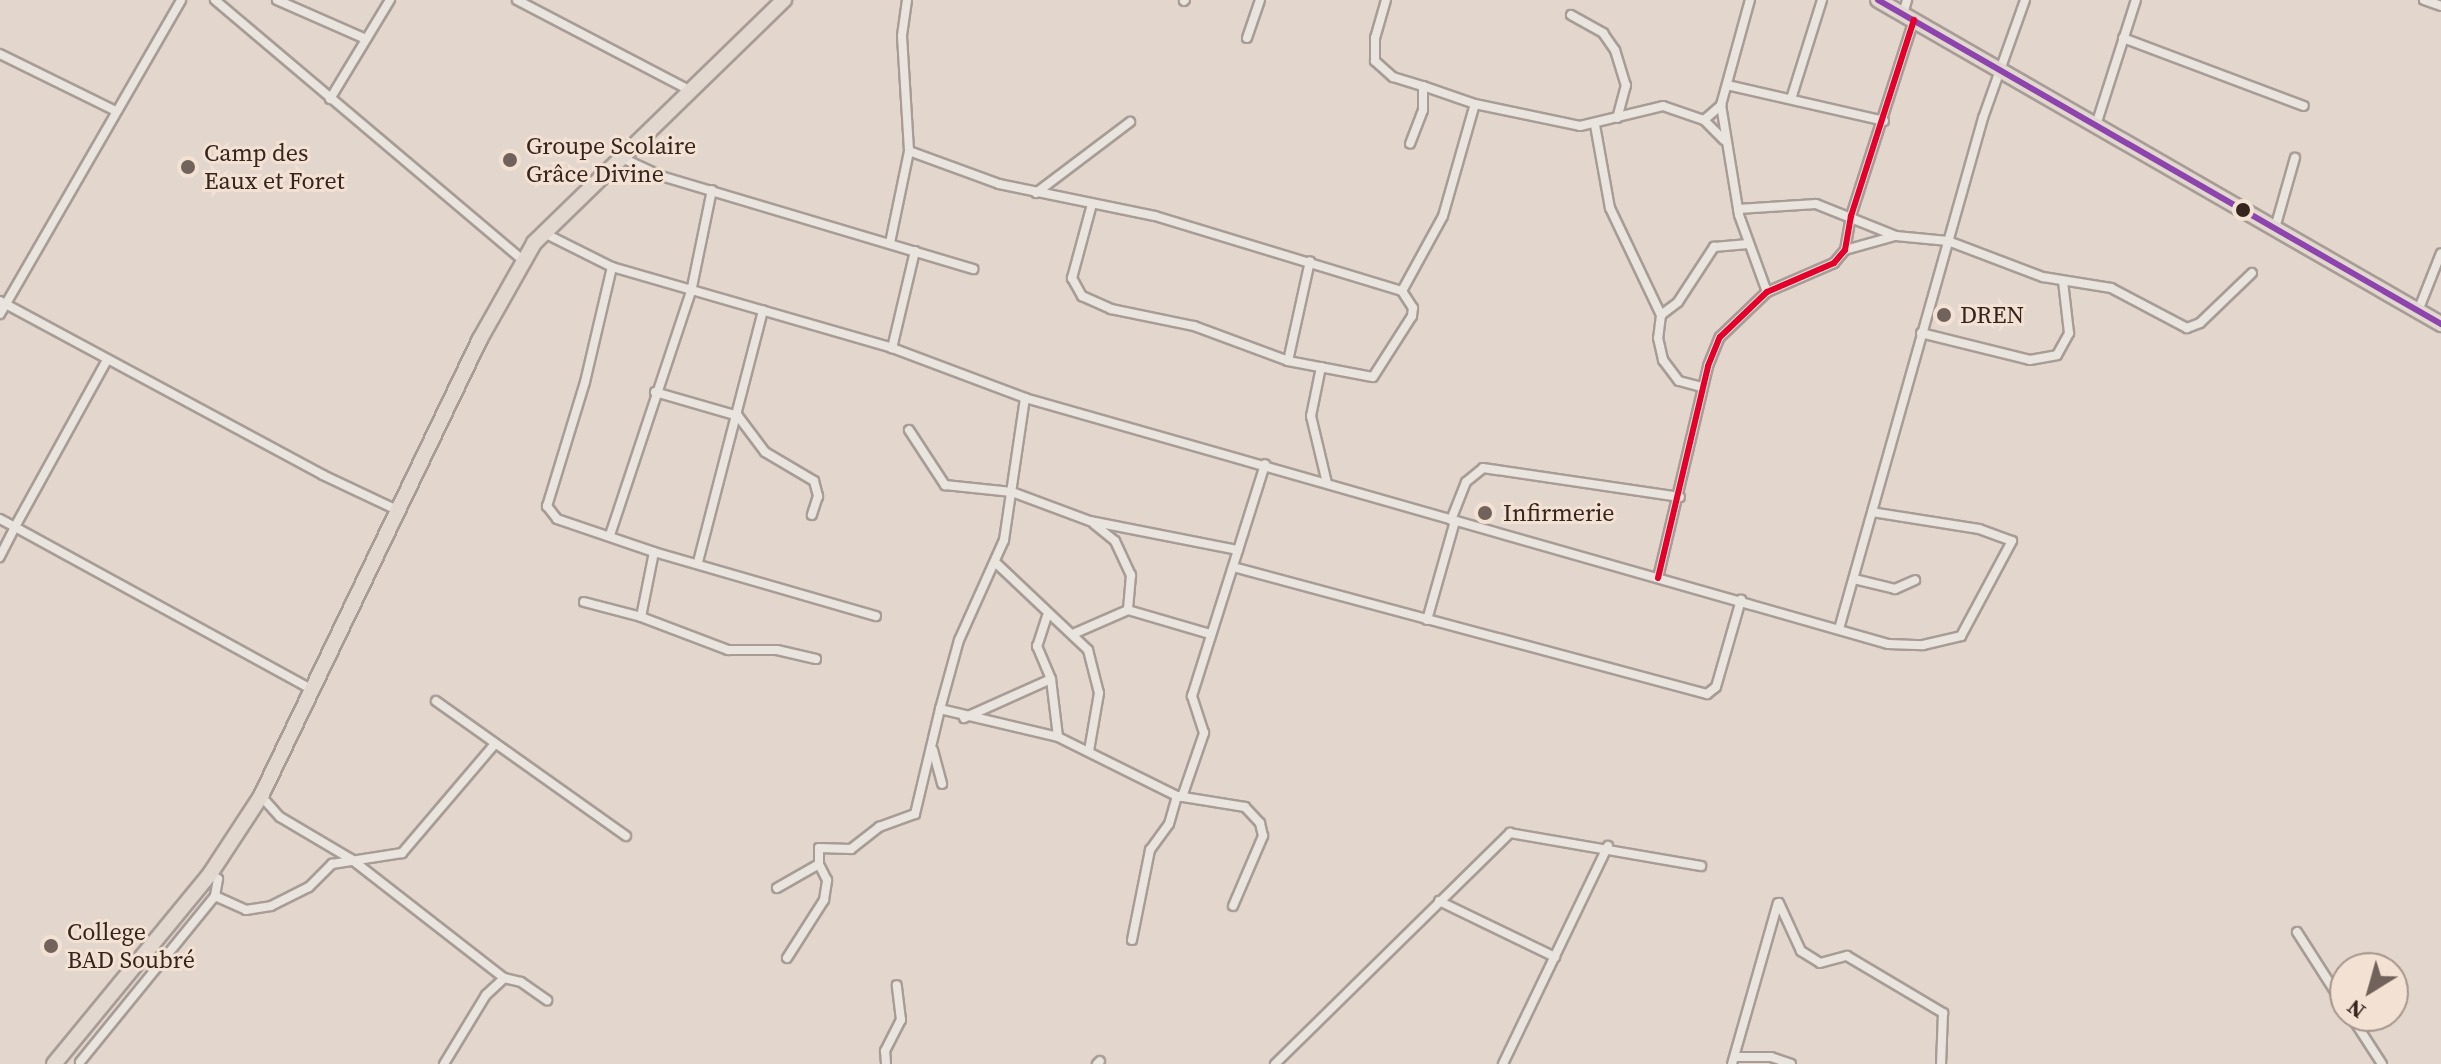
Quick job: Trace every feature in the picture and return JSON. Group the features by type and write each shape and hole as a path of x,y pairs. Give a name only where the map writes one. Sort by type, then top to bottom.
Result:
{"main road":[{"path":"54,1064 210,874 261,796 315,692 523,260 542,232 784,0"},
{"path":"1878,0 1908,12 2002,71 2441,324"}],"street":[{"path":"0,314 3,303 181,0"},
{"path":"215,0 523,260"},
{"path":"277,0 366,39"},
{"path":"330,99 390,0"},
{"path":"517,0 689,90"},
{"path":"890,243 909,151 902,36 907,0"},
{"path":"1247,38 1260,0"},
{"path":"1386,0 1375,38 1375,61 1393,77 1542,122 1595,125 1656,106 1704,120 1724,140"},
{"path":"1750,0 1721,105 1724,140 1738,209 1767,292"},
{"path":"1791,99 1822,0"},
{"path":"1839,629 1948,241 2025,0"},
{"path":"2096,125 2136,0"},
{"path":"2424,0 2441,6"},
{"path":"1658,578 1680,497 1702,387 1720,337 1767,292 1834,263 1845,250 1851,216 1884,121 1908,12"},
{"path":"1571,15 1603,33 1615,50 1626,85 1617,118"},
{"path":"2123,38 2304,106"},
{"path":"0,54 116,111"},
{"path":"1727,85 1884,121"},
{"path":"1410,144 1423,110 1423,86"},
{"path":"1402,291 1443,216 1475,104"},
{"path":"1704,120 1721,105"},
{"path":"1036,193 1130,122"},
{"path":"1595,125 1610,208 1661,315 1658,338 1663,360 1679,381 1702,387"},
{"path":"909,151 1036,193 1092,204 1310,261 1402,291 1413,308 1412,316 1376,375 1288,361 1194,326 1111,309 1082,296 1072,278 1092,204"},
{"path":"619,156 661,176 973,269"},
{"path":"2275,228 2295,158"},
{"path":"610,535 655,392 691,292 712,190"},
{"path":"1738,209 1794,202 1851,216 1896,236 1948,241 2063,281 2111,288 2187,328 2200,323 2252,273"},
{"path":"542,232 612,267 892,348 1025,398 1839,629 1906,646 1955,640 2012,547 2006,536 1872,512"},
{"path":"1845,250 1896,236"},
{"path":"1661,315 1678,302 1714,247 1748,244"},
{"path":"892,348 915,251"},
{"path":"2418,311 2441,253"},
{"path":"1288,361 1310,261"},
{"path":"612,267 585,382 547,506 557,519 654,552 698,562 876,616"},
{"path":"1921,333 2030,360 2057,355 2065,346 2070,321 2063,281"},
{"path":"3,303 400,511"},
{"path":"698,562 763,310"},
{"path":"0,557 107,360"},
{"path":"1321,367 1311,416 1319,433 1327,483"},
{"path":"655,392 734,413 765,452 814,481 818,496 812,515"},
{"path":"787,958 824,900 827,880 819,864 819,848 851,849 879,827 915,814 959,640 995,562 1012,492 1025,398"},
{"path":"909,430 945,485 1012,492 1090,521 1238,550"},
{"path":"1132,940 1150,850 1169,824 1204,733 1191,702 1265,464"},
{"path":"1427,620 1466,482 1483,468 1680,497"},
{"path":"0,519 315,692"},
{"path":"1090,521 1115,541 1131,575 1128,610"},
{"path":"641,617 654,552"},
{"path":"995,562 1020,581 1047,616 1073,634 1088,650 1098,688 1089,751"},
{"path":"1233,567 1707,694 1716,687 1741,600"},
{"path":"1854,579 1895,589 1915,580"},
{"path":"584,602 641,617 728,650 777,650 816,659"},
{"path":"1073,634 1128,610 1210,634"},
{"path":"1047,616 1037,641 1051,679 1058,737"},
{"path":"964,718 1051,679"},
{"path":"436,701 626,836"},
{"path":"940,709 964,718 1058,737 1180,796 1234,803 1260,823 1261,850 1233,906"},
{"path":"215,896 246,910 271,906 309,887 332,864 402,853 494,745"},
{"path":"932,747 942,784"},
{"path":"261,796 280,817 351,859 504,978 521,982 547,1000"},
{"path":"1275,1064 1510,833 1608,846 1701,866"},
{"path":"1503,1064 1608,846"},
{"path":"777,888 819,864"},
{"path":"67,1049 82,1063 215,896 218,879 210,874"},
{"path":"1439,901 1555,957"},
{"path":"1791,1064 1771,1057 1734,1061 1779,903 1801,951 1820,963 1847,956 1943,1013 1941,1064"},
{"path":"2297,932 2329,982"},
{"path":"444,1064 486,995 504,978"},
{"path":"886,1064 885,1051 901,1020 897,985"},
{"path":"2361,1032 2382,1064"}],"transit line":[{"path":"1878,0 2441,324"},
{"path":"1658,578 1708,366 1720,337 1767,292 1834,263 1845,250 1851,216 1914,20"}],"place":[{"name":"Groupe Scolaire Grâce Divine","path":"510,160"},
{"name":"Camp des Eaux et Foret","path":"188,167"},
{"name":"DREN","path":"1944,315"},
{"name":"Infirmerie","path":"1485,513"},
{"name":"College BAD Soubré","path":"51,946"}]}
